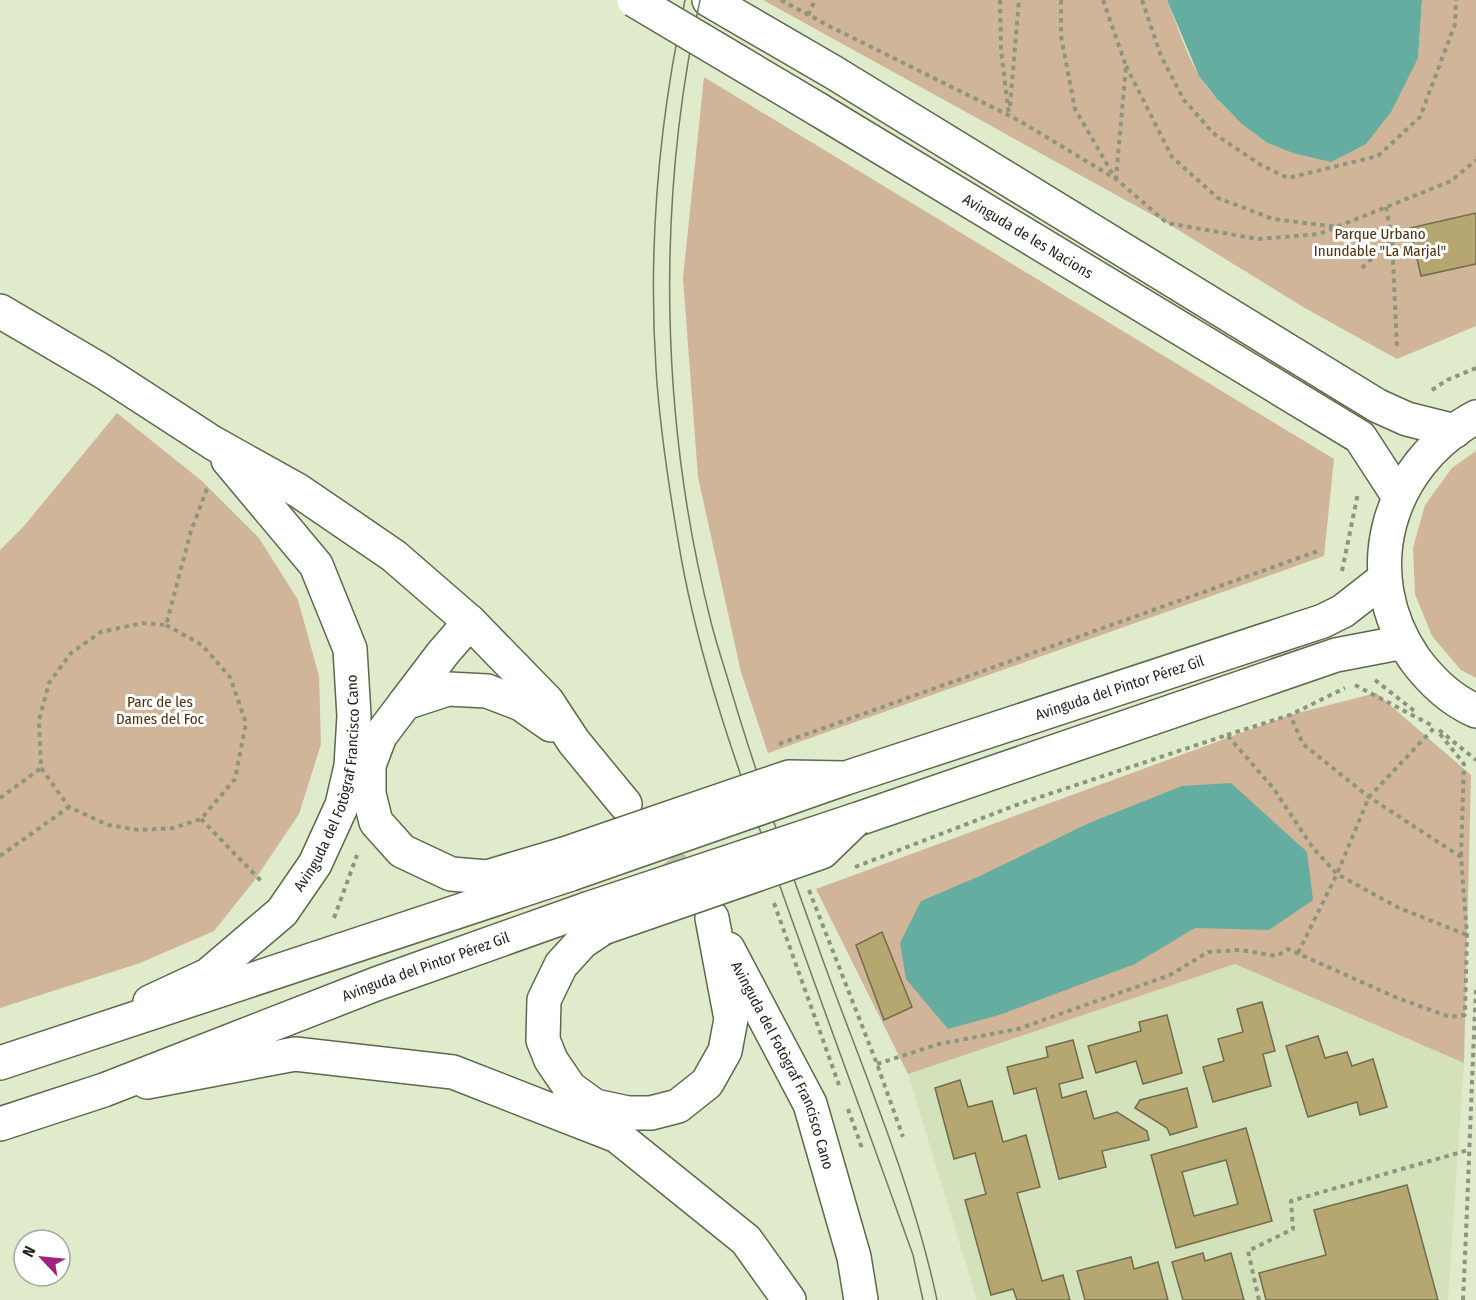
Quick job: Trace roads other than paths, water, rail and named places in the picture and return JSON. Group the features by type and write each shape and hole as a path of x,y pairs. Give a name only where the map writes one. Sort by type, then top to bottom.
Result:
{"street":[{"name":"Avinguda de les Nacions","path":"634,0 1360,437 1399,497"},
{"path":"709,0 833,72 1378,406 1407,419 1465,424"},
{"name":"Avinguda del Fotògraf Francisco Cano","path":"0,311 102,371 213,443 298,490 394,556 470,622 547,701 574,742 625,804"},
{"path":"1465,424 1437,444 1409,477 1399,497 1387,537 1384,579 1388,600 1404,642 1422,669 1445,692 1476,711"},
{"name":"Avinguda del Fotògraf Francisco Cano","path":"70,1039 208,975 282,912 315,864 342,805 351,766 354,716 350,649 316,565 213,443"},
{"name":"Avinguda del Pintor Pérez Gil","path":"0,1063 568,864 846,778 1323,621 1343,611 1384,579"},
{"path":"405,703 442,653 470,622"},
{"name":"Avinguda del Pintor Pérez Gil","path":"0,1125 104,1090 376,984 595,919 855,820 1336,655 1404,642"},
{"name":"Avinguda del Fotògraf Francisco Cano","path":"405,703 448,689 487,691 522,704 574,742"},
{"name":"Avinguda del Pintor Pérez Gil","path":"405,703 380,736 369,765 369,794 376,822 402,851 451,874 487,877 568,864"},
{"name":"Avinguda del Fotògraf Francisco Cano","path":"595,919 582,942 561,965 544,1000 543,1040 551,1060 570,1088 595,1106 628,1113 651,1113 678,1106 707,1083 725,1051 731,1019 712,918 810,1104 855,1257 861,1300"},
{"path":"104,1090 295,1054 453,1072 617,1136 746,1240 789,1300"}],"water":[{"path":"1167,0 1422,0 1418,58 1391,112 1366,144 1331,162 1293,153 1266,142 1242,124 1216,98 1199,76"},
{"path":"1231,783 1307,852 1313,900 1269,930 1195,928 1135,964 999,1015 948,1029 906,979 900,943 921,901 982,875 1089,823 1182,786"}],"tunnel":[{"path":"638,822 699,900"}],"tram line":[{"path":"685,0 662,137 654,276 654,323 660,416 681,557 698,636 733,753 913,1255 923,1300"},
{"path":"700,0 686,76 676,154 671,233 670,311 674,390 682,468 694,546 713,631 753,759 821,955 900,1169 927,1256 937,1300"}],"park label":[{"name":"Parque Urbano Inundable \"La Marjal\"","path":"1380,242"},
{"name":"Parc de les Dames del Foc","path":"160,710"}]}
